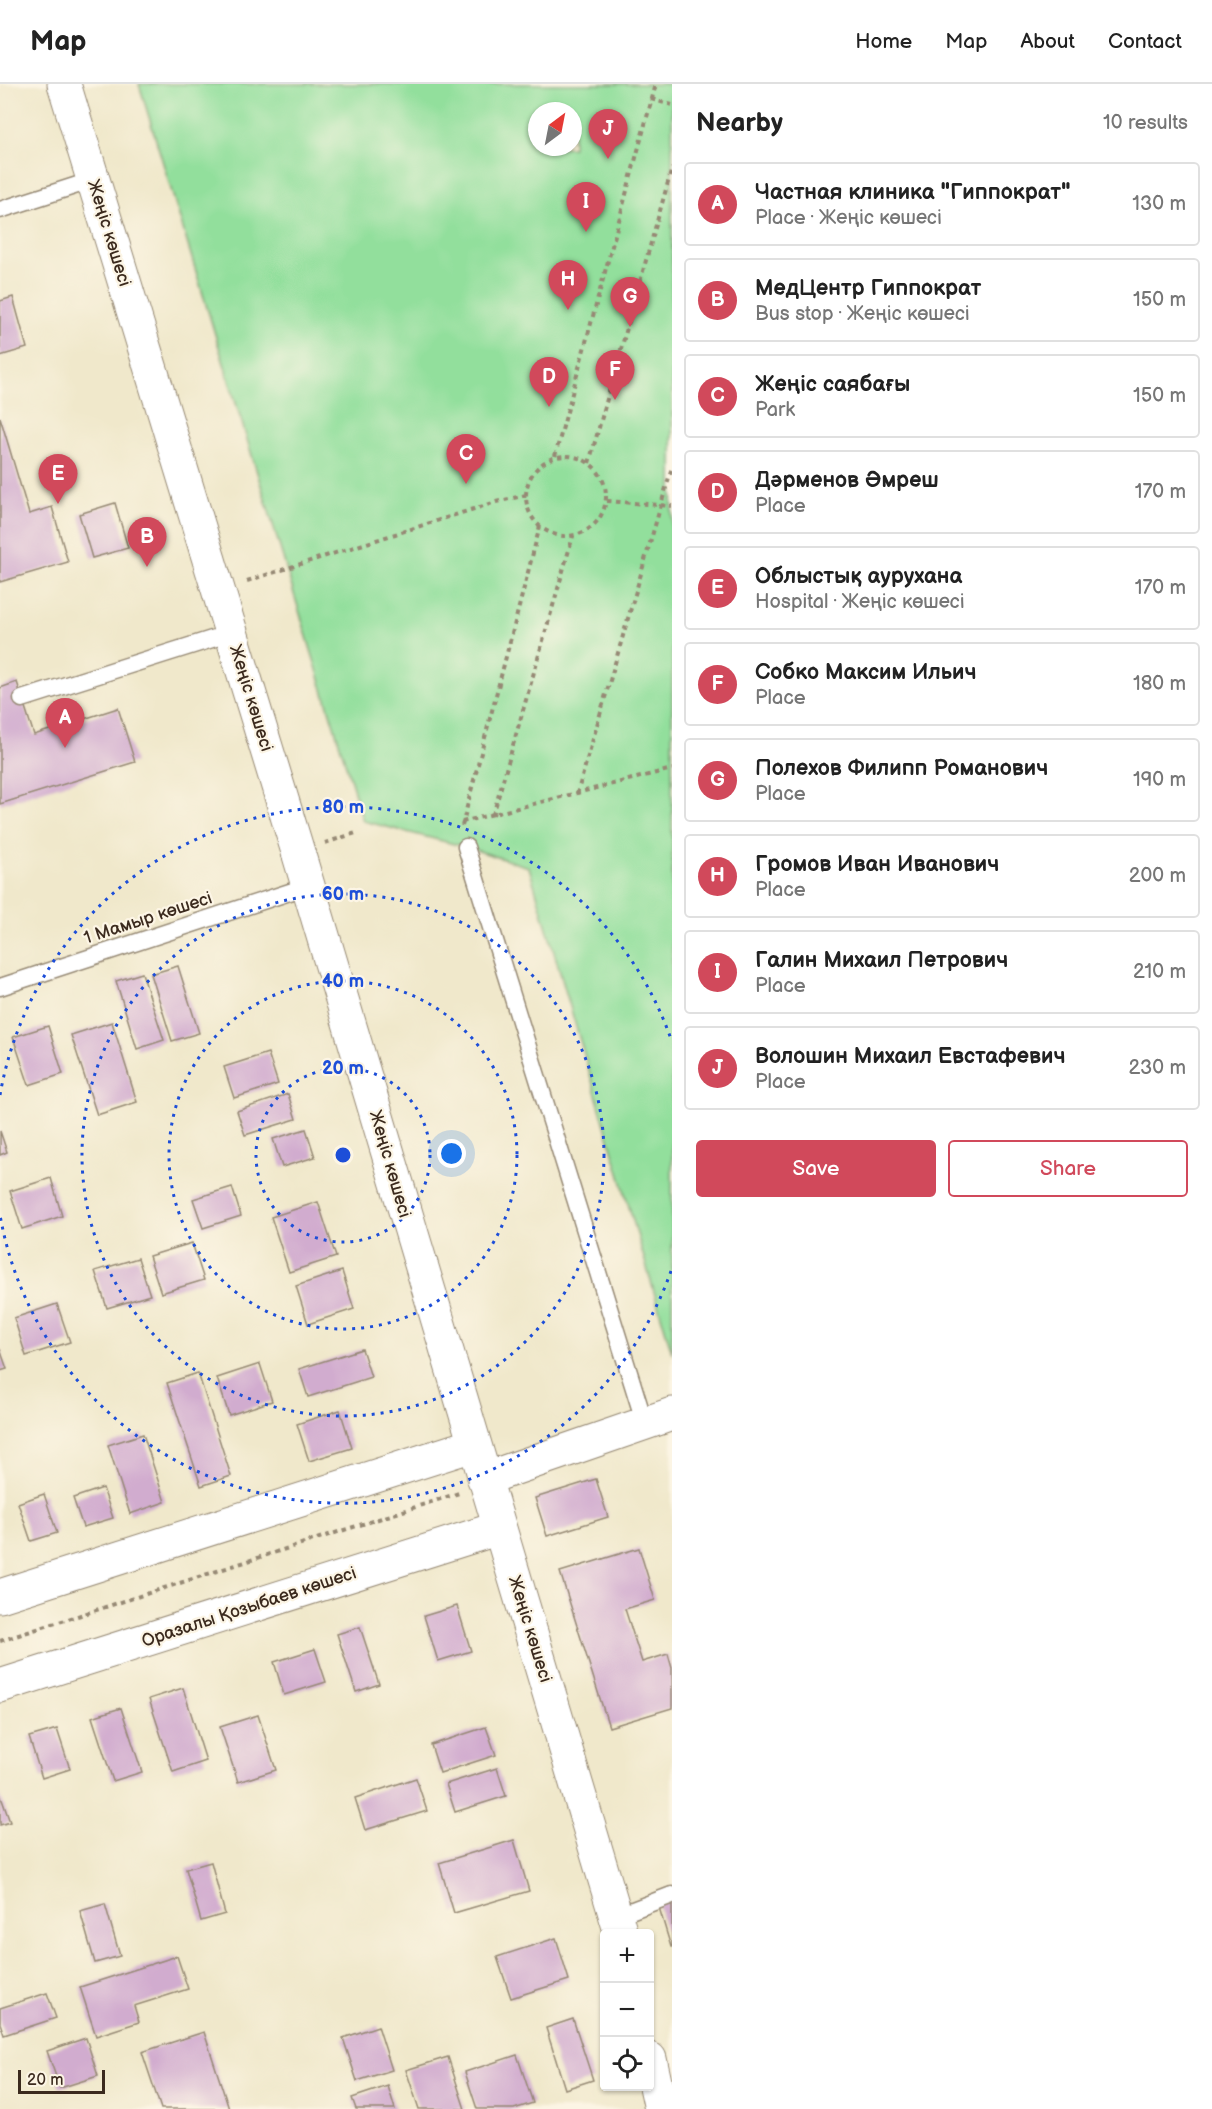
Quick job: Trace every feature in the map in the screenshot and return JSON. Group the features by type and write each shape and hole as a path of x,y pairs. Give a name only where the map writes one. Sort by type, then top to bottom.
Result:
{"street":[{"name":"Жеңіс көшесі","path":"64,84 308,886 473,1445 619,1925"},
{"path":"485,1482 659,1419"},
{"path":"0,1596 473,1445"},
{"name":"Оразалы Қозыбаев көшесі","path":"0,1686 499,1528"},
{"path":"654,2077 661,2109"}],"lane":[{"path":"0,210 93,180"},
{"path":"22,699 231,633"},
{"path":"466,847 659,1419"},
{"name":"1 Мамыр көшесі","path":"0,987 308,886"},
{"path":"619,1925 672,1896"}],"path":[{"path":"555,456 656,84"},
{"path":"651,99 672,105"},
{"path":"589,463 672,168"},
{"path":"555,456 584,459 602,476 606,488 607,501 597,524 573,536 559,536 546,531 535,522 528,509 526,495 528,481 535,469 555,456"},
{"path":"577,794 672,467"},
{"path":"218,590 496,502 526,495"},
{"path":"607,501 672,506"},
{"path":"466,847 461,822 540,526"},
{"path":"493,815 573,536"},
{"path":"461,822 672,769"},
{"path":"0,1641 485,1482"}],"green space":[{"path":"139,84 672,84 672,1353 529,867 466,847 363,821"}],"building":[{"path":"13,297 27,348 0,356 0,301"},
{"path":"0,417 29,514 52,507 68,562 0,582"},
{"path":"115,503 128,548 92,558 79,514"},
{"path":"17,682 34,735 118,708 135,762 0,804 0,688"},
{"path":"178,966 199,1033 172,1041 151,974"},
{"path":"142,973 164,1040 137,1049 116,981"},
{"path":"112,1022 137,1102 97,1115 71,1035"},
{"path":"48,1026 63,1074 29,1085 13,1037"},
{"path":"268,1053 278,1084 234,1098 224,1067"},
{"path":"288,1094 296,1119 245,1135 237,1111"},
{"path":"306,1129 315,1157 282,1167 273,1139"},
{"path":"0,1131 7,1152 0,1155"},
{"path":"51,1178 62,1216 22,1229 10,1191"},
{"path":"232,1187 241,1216 203,1228 193,1199"},
{"path":"318,1202 336,1257 289,1272 271,1217"},
{"path":"192,1243 204,1280 161,1293 149,1256"},
{"path":"138,1258 150,1295 107,1308 95,1271"},
{"path":"342,1271 354,1309 308,1324 296,1286"},
{"path":"57,1304 70,1342 26,1356 14,1318"},
{"path":"0,1349 7,1369 0,1371"},
{"path":"362,1349 371,1377 308,1397 299,1369"},
{"path":"260,1364 272,1401 229,1415 217,1378"},
{"path":"198,1373 231,1476 201,1486 167,1383"},
{"path":"340,1410 352,1448 309,1461 297,1424"},
{"path":"143,1434 165,1502 130,1514 108,1445"},
{"path":"596,1479 608,1517 547,1536 535,1498"},
{"path":"103,1488 113,1518 83,1527 73,1498"},
{"path":"44,1494 57,1533 31,1541 18,1503"},
{"path":"639,1548 655,1600 625,1609 642,1662 668,1654 672,1668 672,1708 609,1727 560,1572"},
{"path":"457,1606 471,1651 438,1661 424,1616"},
{"path":"360,1627 379,1684 356,1692 337,1634"},
{"path":"315,1649 326,1682 284,1695 274,1662"},
{"path":"183,1688 206,1761 173,1772 149,1699"},
{"path":"121,1708 142,1772 113,1781 92,1717"},
{"path":"258,1715 276,1770 238,1782 220,1727"},
{"path":"486,1727 496,1755 440,1773 431,1745"},
{"path":"57,1729 70,1769 42,1778 29,1737"},
{"path":"497,1768 506,1796 455,1812 446,1784"},
{"path":"416,1778 427,1811 365,1830 355,1798"},
{"path":"0,1794 10,1822 0,1825"},
{"path":"514,1840 529,1891 454,1913 439,1863"},
{"path":"211,1862 225,1914 201,1921 186,1869"},
{"path":"672,1900 672,1947 671,1947 658,1904"},
{"path":"105,1904 120,1956 95,1963 80,1911"},
{"path":"556,1938 569,1980 511,1998 497,1957"},
{"path":"177,1956 188,1989 134,2006 139,2022 96,2036 80,1987"},
{"path":"47,1993 56,2018 4,2035 0,2023 0,2008"},
{"path":"573,2019 593,2080 565,2089 546,2028"},
{"path":"378,2026 392,2070 357,2081 343,2038"},
{"path":"204,2032 229,2109 161,2109 142,2052"},
{"path":"86,2038 98,2076 60,2088 47,2051"},
{"path":"517,2055 533,2103 514,2109 477,2109 465,2072"},
{"path":"448,2057 465,2109 419,2109 406,2070"},
{"path":"388,2086 395,2109 356,2109 352,2098"}],"place":[{"name":"Волошин Михаил Евстафевич","path":"608,159"},
{"name":"Галин Михаил Петрович","path":"586,232"},
{"name":"Громов Иван Иванович","path":"568,310"},
{"name":"Полехов Филипп Романович","path":"630,327"},
{"name":"Собко Максим Ильич","path":"615,400"},
{"name":"Дәрменов Әмреш","path":"549,407"},
{"name":"Жеңіс саябағы","path":"466,484"},
{"name":"Облыстық аурухана","path":"58,504"},
{"name":"МедЦентр Гиппократ","path":"147,567"},
{"name":"Частная клиника \"Гиппократ\"","path":"65,748"}]}
